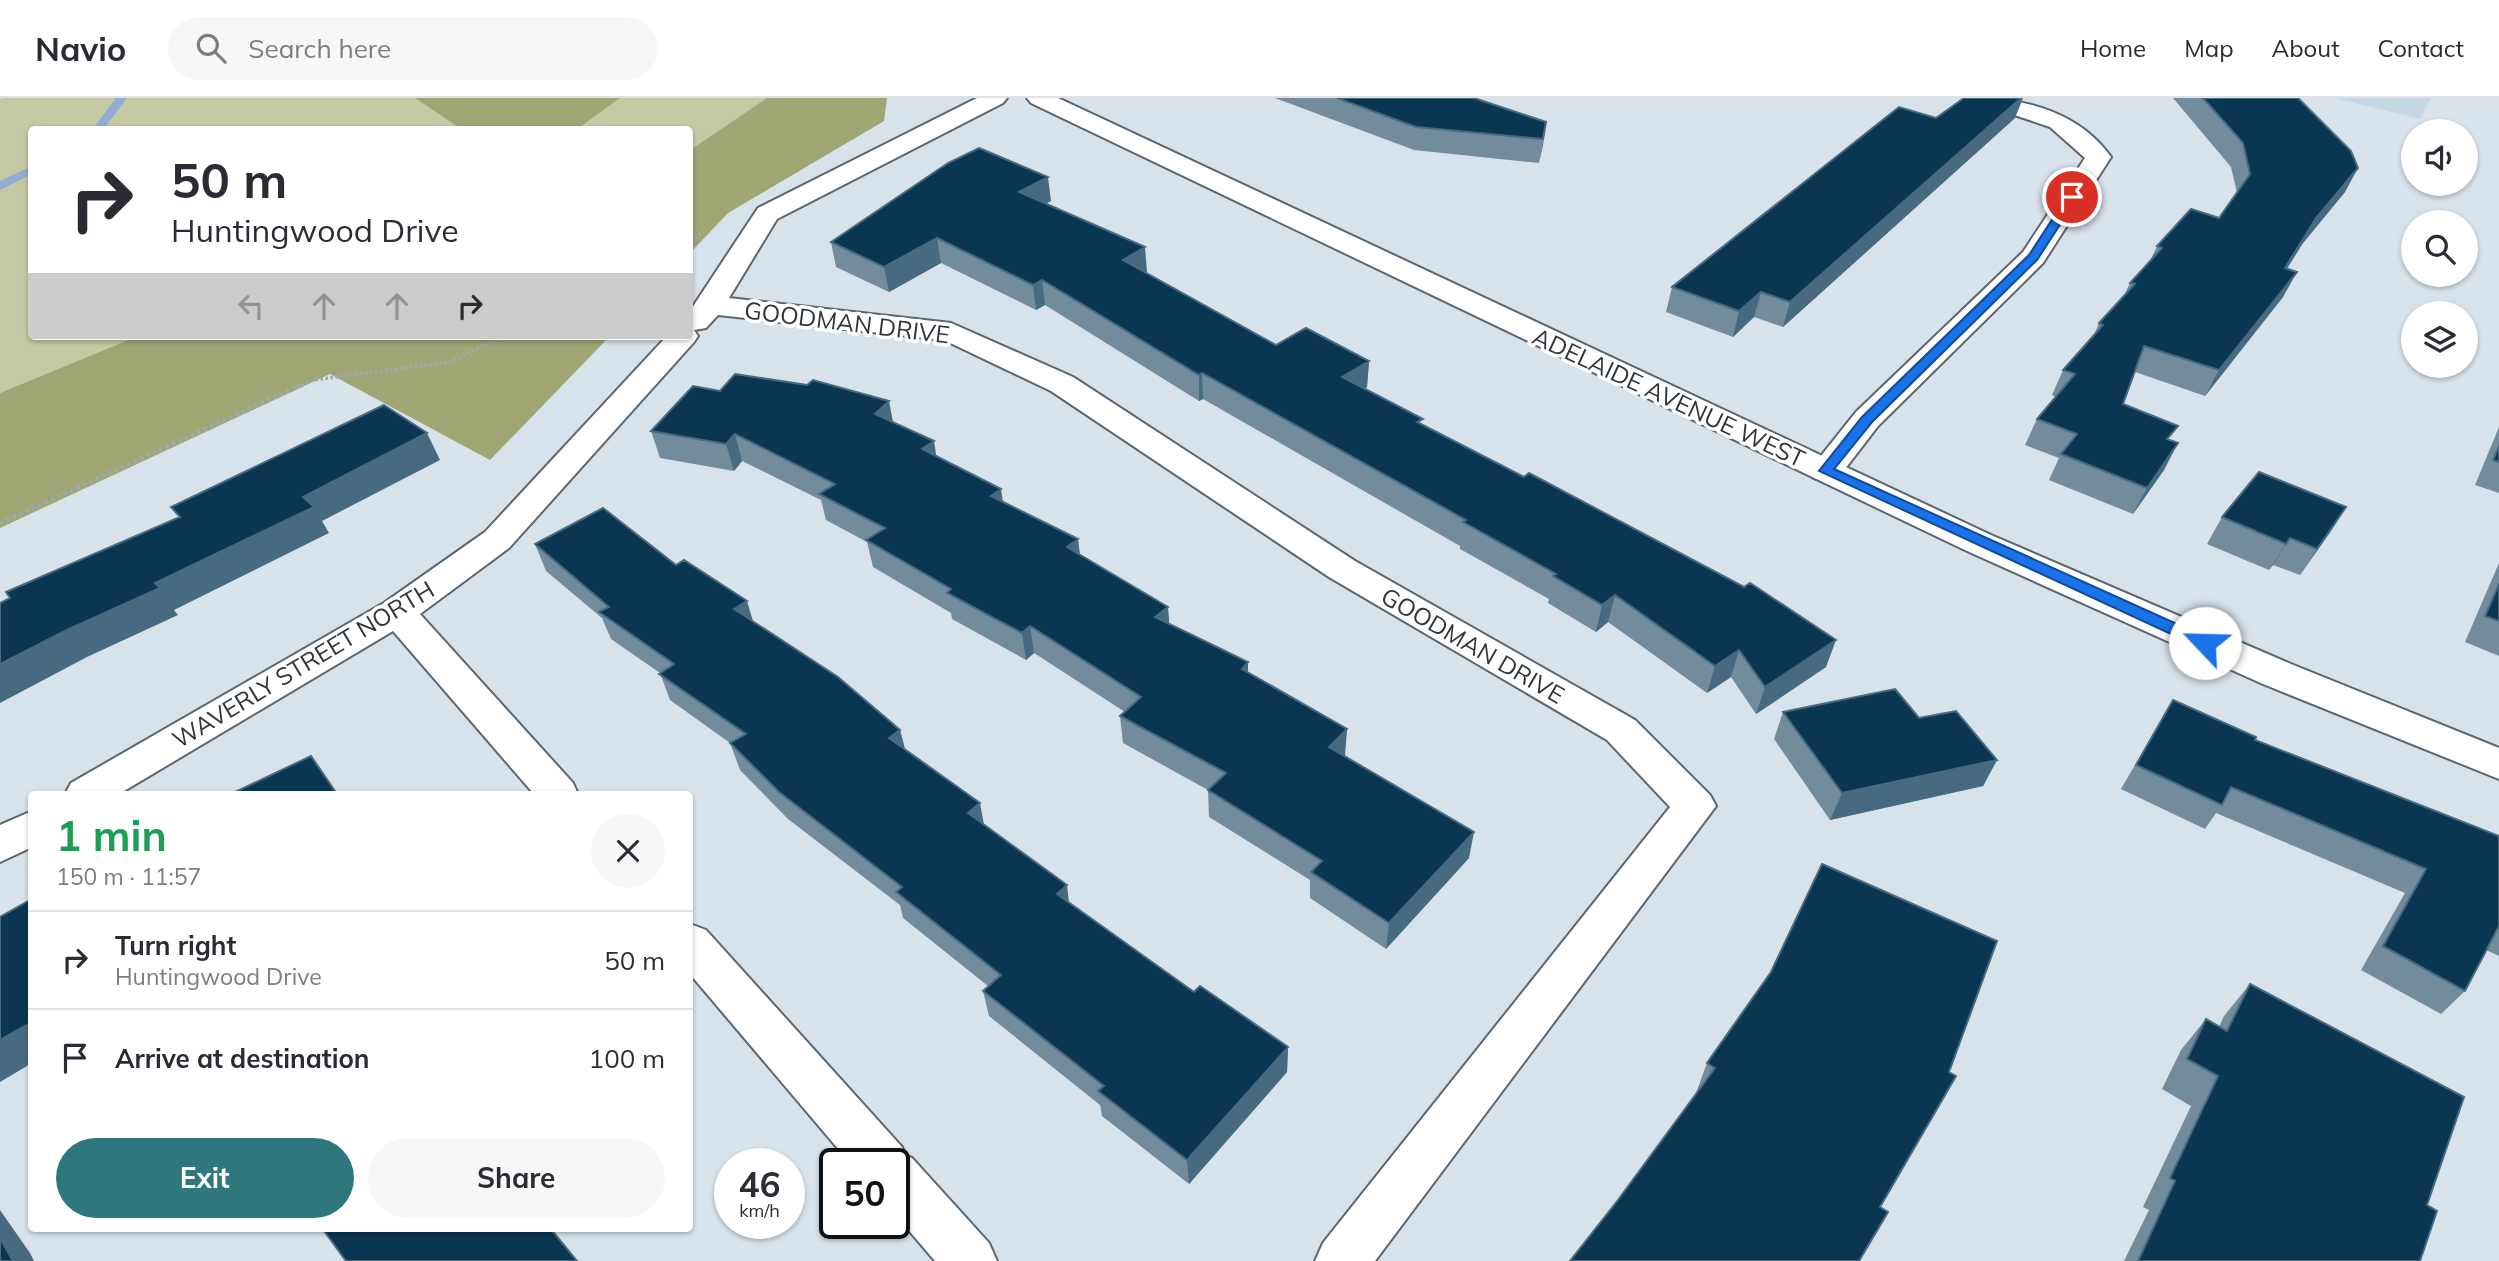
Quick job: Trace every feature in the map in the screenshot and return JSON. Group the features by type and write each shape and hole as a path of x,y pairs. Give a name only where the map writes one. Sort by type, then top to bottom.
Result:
{"street":[{"path":"700,317 766,214 995,98"},
{"name":"ADELAIDE AVENUE WEST","path":"1038,98 1826,471 2108,601 2499,764"},
{"path":"1826,471 1867,419 2033,257 2098,157 2059,122 1987,98"},
{"name":"GOODMAN DRIVE","path":"700,317 951,332 1062,384 1342,569 1621,730 1695,806 1342,1261"},
{"name":"WAVERLY STREET NORTH","path":"91,791 397,612 497,540 679,340"},
{"path":"397,612 555,791"},
{"path":"0,845 28,829"},
{"path":"693,946 870,1148"},
{"path":"910,1193 970,1261"}],"path":[{"path":"0,523 313,380 450,362 494,340"}],"shaded area":[{"path":"2335,98 2431,98 2420,119"}],"green space":[{"path":"415,98 457,126 28,126 28,340 128,340 0,393 0,99"},
{"path":"415,98 620,98 582,126 457,126"},
{"path":"620,98 767,98 693,148 693,126 583,126"},
{"path":"767,98 887,98 884,121 728,213 693,250 693,148"},
{"path":"128,340 606,340 490,460 330,374 0,528 0,393"}],"building":[{"path":"1337,98 1474,98 1546,122 1543,139 1416,127"},
{"path":"1964,98 2021,98 1790,302 1761,292 1739,311 1672,287 1899,107 1936,118"},
{"path":"2203,98 2298,98 2351,151 2358,168 2316,218 2285,268 2297,272 2219,370 2144,346 2123,404 2178,426 2167,439 2178,443 2147,488 2061,454 2077,434 2037,419 2075,374 2063,370 2103,325 2099,323 2135,284 2130,283 2162,248 2157,246 2191,209 2219,218 2250,174 2243,143"},
{"path":"979,148 1048,177 1019,192 1145,247 1123,260 1276,345 1306,328 1369,361 1342,377 1423,419 1417,422 1524,477 1529,473 1744,587 1750,583 1836,640 1765,687 1739,650 1715,666 1615,595 1602,605 1553,576 1556,574 1463,522 1466,520 1202,373 1199,375 1042,280 1033,285 937,238 884,267 831,242 948,163"},
{"path":"735,374 807,385 813,380 889,401 875,414 934,441 922,449 1001,489 991,496 1078,539 1067,547 1168,607 1155,617 1248,662 1242,669 1347,729 1329,747 1474,832 1389,923 1311,872 1322,861 1208,790 1226,773 1120,716 1141,697 1030,626 1022,633 947,593 951,589 866,540 885,528 819,494 835,484 735,434 726,444 651,431 693,386 720,391"},
{"path":"384,405 427,433 303,497 314,507 155,583 160,588 0,664 0,603 10,598 6,592 180,517 171,507"},
{"path":"2499,446 2499,462 2493,460"},
{"path":"2259,472 2346,507 2317,549 2290,538 2286,544 2222,517"},
{"path":"603,508 676,565 684,560 747,601 734,609 838,677 900,730 889,738 980,803 968,813 1067,885 1057,894 1194,992 1200,986 1288,1047 1187,1160 1098,1091 1104,1086 983,991 1001,975 896,892 902,887 779,792 730,743 746,734 659,674 674,664 599,612 609,607 535,544"},
{"path":"2499,584 2499,621 2485,616"},
{"path":"1895,689 1919,718 1956,711 1997,760 1842,793 1783,712"},
{"path":"2173,700 2256,737 2255,740 2499,836 2499,926 2465,991 2383,946 2426,869 2231,787 2222,805 2136,765"},
{"path":"311,756 335,791 237,791"},
{"path":"1822,864 1997,941 1949,1072 1956,1076 1880,1207 1888,1212 1859,1261 1570,1261 1715,1068 1707,1063 1771,972"},
{"path":"28,901 28,1024 0,1040 0,917"},
{"path":"2250,984 2464,1097 2427,1205 2437,1211 2420,1261 2138,1261 2175,1181 2170,1178 2218,1076 2187,1059 2206,1019 2227,1031"},
{"path":"325,1232 553,1232 577,1261 346,1261"},
{"path":"0,1238 13,1261 0,1261"}],"waterway":[{"path":"100,126 122,98"},
{"path":"0,186 28,171"}],"route":[{"path":"2072,197 2033,257 1867,419 1826,471 2001,553 2205,643"}]}
